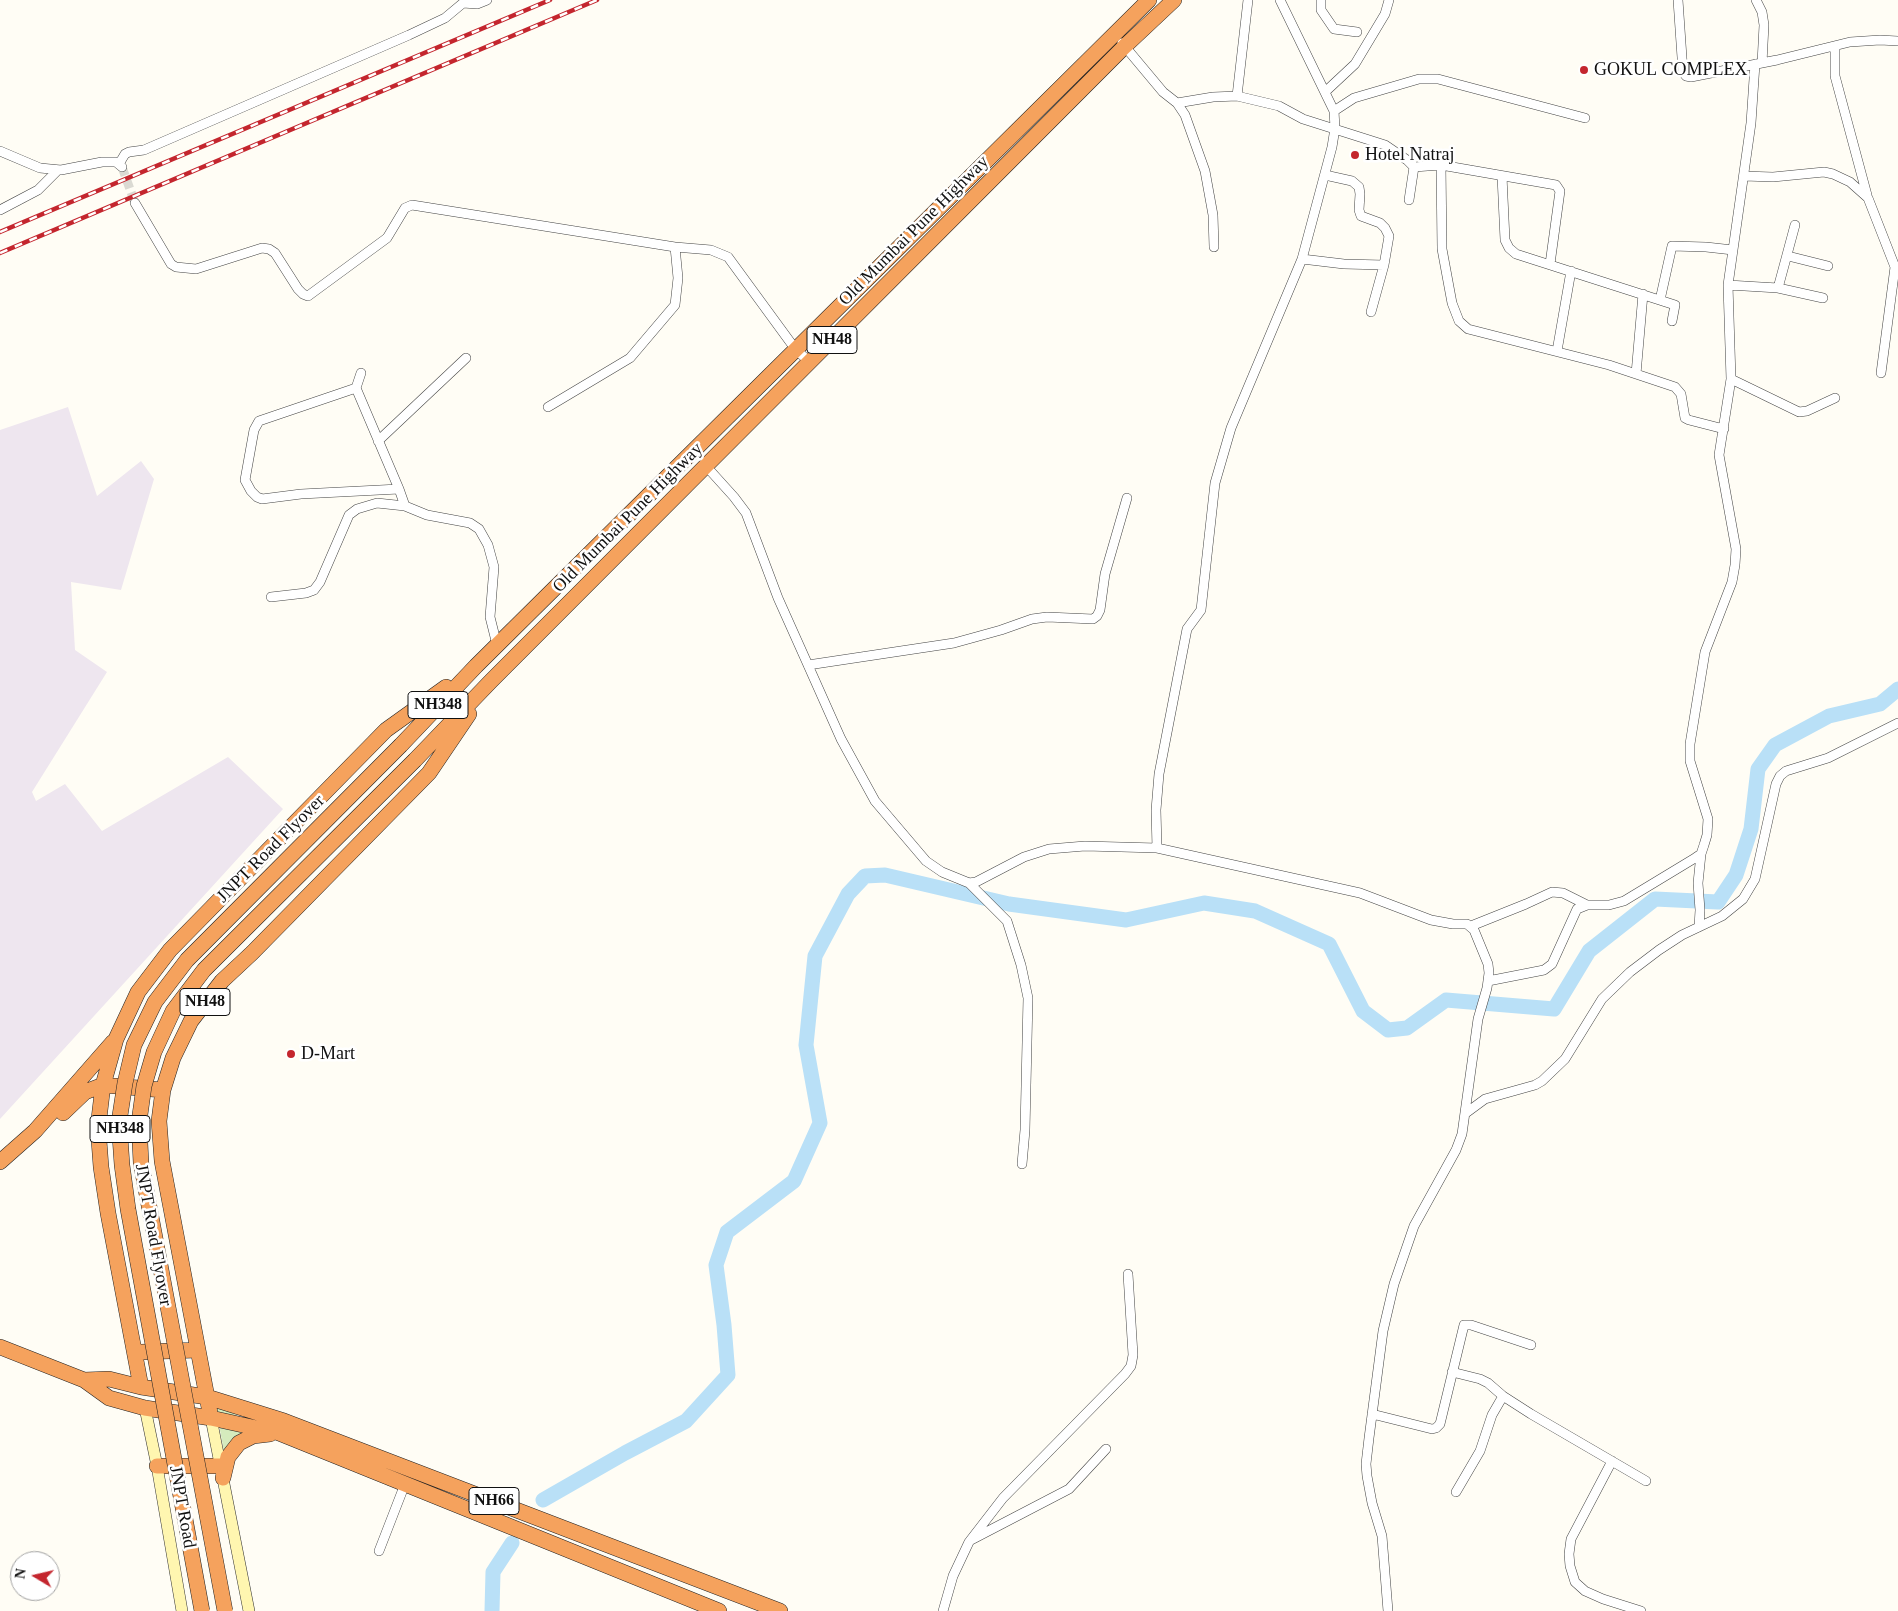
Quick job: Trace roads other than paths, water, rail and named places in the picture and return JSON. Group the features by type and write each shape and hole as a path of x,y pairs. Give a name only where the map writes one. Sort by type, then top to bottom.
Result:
{"highway":[{"name":"Old Mumbai Pune Highway","path":"491,682 810,362 1120,40 1149,0"},
{"name":"Old Mumbai Pune Highway","path":"476,666 796,350 1120,40 1174,0"},
{"name":"JNPT Road Flyover","path":"202,1611 122,1165 119,1122 125,1083 134,1045 155,1002 187,960 401,745 476,666"},
{"name":"NH48","path":"0,1162 35,1131 116,1039 138,992 170,950 386,730 476,666"},
{"name":"JNPT Road Flyover","path":"225,1611 141,1163 139,1122 144,1086 154,1052 173,1011 204,970 491,682"},
{"name":"NH48","path":"212,1418 162,1161 159,1121 163,1090 172,1058 191,1021 222,981 252,953 429,773 491,682"},
{"path":"116,1039 103,1085 98,1127 101,1167 108,1214 141,1387"},
{"path":"35,1131 52,1126 85,1092 103,1085 163,1090"},
{"path":"0,1347 84,1380 109,1398 145,1408 212,1418"},
{"path":"135,1352 198,1350"},
{"path":"84,1380 109,1379 141,1387 207,1396"},
{"name":"NH66","path":"207,1396 284,1420 780,1611"},
{"name":"NH66","path":"212,1418 279,1434 719,1611"},
{"path":"158,1466 222,1472 228,1458 239,1443 253,1436 279,1434"}],"street":[{"path":"0,151 40,168 58,170 102,162 120,165 125,154 129,152 144,150 410,35 445,18 462,4 477,4 487,0"},
{"path":"1236,96 1248,0"},
{"path":"1157,848 1156,810 1159,774 1187,629 1201,610 1215,483 1231,428 1302,259 1325,175 1335,128 1334,111 1280,0"},
{"path":"1321,0 1321,10 1334,29 1357,32"},
{"path":"1325,92 1355,64 1385,14 1389,0"},
{"path":"1678,0 1683,72 1686,76 1691,77 1804,55 1835,46 1880,40 1898,41"},
{"path":"1699,927 1698,890 1701,854 1707,835 1708,819 1690,761 1690,744 1705,652 1732,582 1736,566 1736,549 1720,463 1731,379 1728,285 1765,29 1762,12 1756,0"},
{"path":"1120,40 1163,92 1177,103 1185,115 1206,171 1213,215 1214,247"},
{"path":"1835,46 1835,76 1868,198 1895,267 1880,373"},
{"path":"1334,111 1354,98 1419,78 1438,80 1585,118"},
{"path":"1177,103 1213,97 1236,96 1279,106 1303,119 1385,145 1414,167 1441,165 1556,185 1559,188 1550,264"},
{"path":"1441,165 1442,249 1452,303 1459,321 1468,329 1558,351 1675,387 1679,389 1684,415 1689,420 1724,428"},
{"path":"1409,200 1414,167"},
{"path":"0,210 38,190 58,170"},
{"path":"1744,176 1773,177 1824,172 1850,182 1868,198"},
{"path":"1325,175 1352,182 1359,187 1359,210 1361,216 1380,224 1385,228 1389,236 1384,265 1371,312"},
{"path":"1502,176 1505,240 1509,248 1516,254 1675,305 1672,321"},
{"path":"135,203 171,264 176,267 196,269 262,248 269,249 275,253 298,289 308,296 387,238 405,208 412,205 675,247 711,250 728,257 796,350 810,362"},
{"path":"1778,288 1795,225"},
{"path":"1660,300 1672,246 1733,250"},
{"path":"548,407 630,358 674,306 678,278 675,247"},
{"path":"1788,256 1828,266"},
{"path":"1302,259 1344,264 1384,265"},
{"path":"1558,351 1571,271"},
{"path":"1728,285 1778,288 1823,298"},
{"path":"1636,374 1643,294"},
{"path":"378,441 466,358"},
{"path":"361,373 356,388 405,506"},
{"path":"1731,379 1799,412 1807,411 1835,398"},
{"path":"356,388 259,421 254,430 245,480 251,491 262,499 301,494 399,489"},
{"path":"706,466 746,513 778,598 841,739 876,801 926,860 942,872 972,885 1007,921 1021,965 1028,998 1025,1130 1022,1164"},
{"path":"808,665 954,643 1032,619 1048,617 1092,619 1097,616 1100,610 1105,574 1127,498"},
{"path":"271,597 306,594 314,590 320,582 349,515 357,509 377,503 405,506 427,515 470,523 479,529 488,545 494,567 490,617 497,645"},
{"path":"1466,1113 1485,1099 1535,1085 1547,1078 1565,1059 1602,999 1630,972 1659,950 1722,916 1743,899 1755,879 1776,784 1780,776 1786,772 1828,758 1898,723"},
{"path":"972,885 1024,857 1049,849 1085,846 1157,848 1360,893 1431,920 1471,926 1552,892 1563,892 1587,905"},
{"path":"1488,985 1537,972 1552,964 1575,913 1580,907 1587,905 1609,905 1624,901 1701,854"},
{"path":"1388,1611 1382,1536 1366,1476 1372,1414 1383,1331 1394,1284 1414,1226 1456,1150 1462,1134 1478,1019 1488,985 1488,964 1471,926"},
{"path":"943,1611 953,1576 969,1542 1003,1498 1131,1366 1133,1355 1128,1274"},
{"path":"1372,1414 1432,1429 1436,1428 1440,1424 1462,1328 1467,1324 1532,1345"},
{"path":"1452,1372 1488,1383 1503,1396 1646,1481"},
{"path":"1456,1492 1480,1451 1492,1415 1503,1396"},
{"name":"JNPT Road","path":"145,1408 158,1466 182,1611"},
{"path":"212,1418 249,1611"},
{"path":"969,1542 1069,1489 1106,1449"},
{"path":"1612,1462 1571,1540 1570,1566 1575,1582 1585,1591 1603,1600 1640,1611"},
{"path":"379,1551 405,1484"}],"waterway":[{"path":"543,1500 686,1421 728,1375 716,1265 727,1232 794,1181 820,1123 806,1045 815,956 848,894 865,876 885,875 1009,904 1126,920 1204,903 1255,911 1329,944 1363,1011 1388,1030 1407,1028 1446,1000 1554,1009 1589,951 1655,899 1718,902 1736,875 1751,829 1758,769 1775,745 1829,716 1880,704 1898,689"},
{"path":"492,1611 493,1572 512,1543"}],"tunnel":[{"path":"122,167 135,203"}],"railway":[{"path":"0,232 550,0"},
{"path":"0,253 597,0"}],"place":[{"name":"GOKUL COMPLEX","path":"1584,70"},
{"name":"Hotel Natraj","path":"1355,155"},
{"name":"D-Mart","path":"291,1054"}]}
